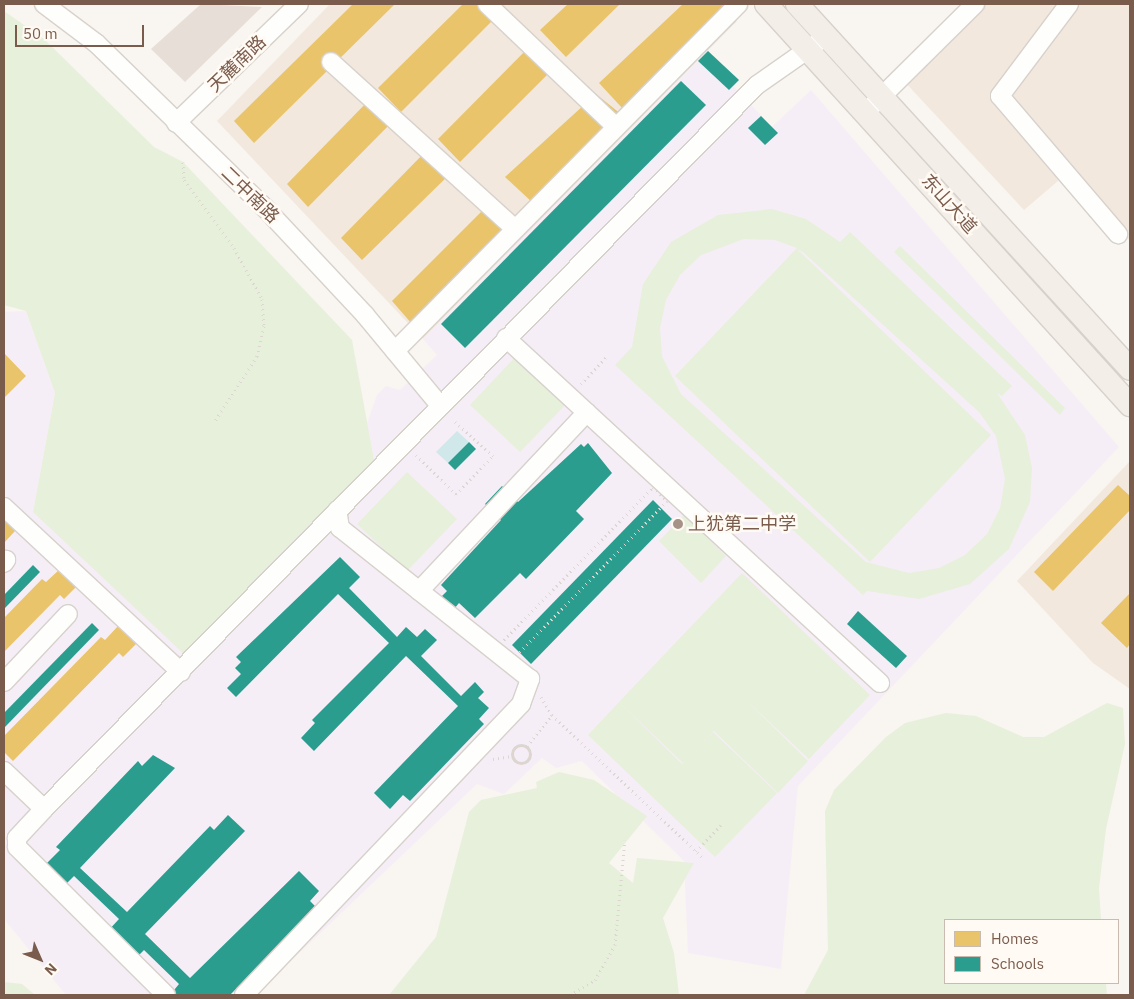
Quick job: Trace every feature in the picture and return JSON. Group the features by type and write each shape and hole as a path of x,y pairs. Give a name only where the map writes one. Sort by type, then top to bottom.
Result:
{"main road":[{"name":"东山大道","path":"766,4 1130,405"},
{"name":"东山大道","path":"797,4 827,34 1130,369"}],"street":[{"name":"二中南路","path":"44,4 96,43 265,208 395,351 445,410"},
{"name":"天麓南路","path":"176,123 299,4"},
{"path":"487,4 616,127"},
{"path":"395,351 738,4"},
{"path":"866,112 976,4"},
{"path":"1070,4 1000,96 1118,234"},
{"path":"166,995 17,847 17,838 338,510 445,410 506,338 757,85 809,50 827,34"},
{"path":"331,62 515,229"},
{"path":"506,338 880,683"},
{"path":"419,591 587,412"},
{"path":"4,507 181,672"},
{"path":"244,995 521,704 530,679 340,528 338,510"},
{"path":"4,682 68,614"},
{"path":"4,771 44,809"}],"path":[{"path":"184,162 184,180 234,248 262,299 264,326 257,356 215,421"},
{"path":"577,388 606,357"},
{"path":"414,453 456,494 493,456 445,410"},
{"path":"652,487 667,501 511,661 497,647 652,487"},
{"path":"530,679 552,715 703,858"},
{"path":"527,746 552,715"},
{"path":"512,756 516,746 527,746"},
{"path":"512,756 517,762 526,762 530,754 527,746"},
{"path":"489,763 512,756"},
{"path":"696,851 721,825"},
{"path":"570,995 596,980 614,944 625,840"}],"shaded area":[{"path":"330,4 720,4 737,21 423,339 217,121"},
{"path":"975,4 1130,4 1130,241 1072,169 1024,210 902,79"},
{"name":"上犹第二中学","path":"708,51 739,80 733,86 772,127 811,90 1119,447 798,786 781,969 688,953 684,861 582,761 556,768 542,758 504,794 477,784 255,995 66,995 4,919 4,312 26,311 55,393 33,512 374,460 367,423 377,395 386,386 400,390 437,355 423,339"},
{"path":"1130,461 1130,689 1093,663 1017,581"}],"green space":[{"path":"4,11 44,39 154,147 183,162 352,340 374,460 186,656 33,512 55,393 26,311 4,305"},
{"path":"772,209 806,219 840,242 850,232 1012,386 1002,396 997,393 1025,435 1032,468 1030,502 1009,549 970,584 919,599 867,591 863,595 615,365 632,347 643,284 671,242 718,215","holes":["744,239 775,240 797,248 675,376 870,562 991,435 797,249 803,252 979,412 996,436 1005,479 1000,508 987,534 965,555 939,568 909,573 866,562 681,394 662,356 660,328 666,300 680,275 701,255"]},
{"path":"900,246 1065,408 1060,415 894,252"},
{"path":"520,352 570,400 520,452 470,405"},
{"path":"407,472 457,519 407,571 357,524"},
{"path":"684,515 726,556 701,583 659,541"},
{"path":"742,573 870,695 809,759 745,699 808,761 778,793 714,731 683,763 619,702"},
{"path":"619,702 682,764 713,732 777,793 715,857 588,735"},
{"path":"1107,703 1123,708 1125,744 1106,829 1099,888 1101,919 944,919 944,984 1106,984 1107,995 804,995 828,950 825,811 834,790 886,737 905,723 946,713 976,716 1023,737 1044,737"},
{"path":"559,772 594,780 647,816 609,863 633,883 637,858 694,863 663,918 674,953 679,995 389,995 436,937 469,812 481,800 537,788 536,782"},
{"path":"4,982 22,984 35,995 4,995"}],"water":[{"path":"457,431 469,442 448,463 436,452"}],"building: Homes":[{"path":"353,4 395,4 254,143 234,121"},
{"path":"463,4 488,4 499,14 401,112 378,88"},
{"path":"568,4 620,4 566,57 540,30"},
{"path":"683,4 733,4 624,110 599,83"},
{"path":"534,42 558,64 460,162 438,139"},
{"path":"375,94 397,117 308,207 287,184"},
{"path":"596,94 622,115 533,203 505,177"},
{"path":"429,148 453,171 362,260 341,238"},
{"path":"485,208 509,230 412,324 392,301"},
{"path":"4,353 26,376 4,398"},
{"path":"1118,485 1130,496 1130,510 1053,591 1034,572"},
{"path":"4,520 15,531 4,543"},
{"path":"60,569 77,586 64,599 60,595 4,652 4,618 42,579 46,582"},
{"path":"1130,593 1130,644 1127,648 1101,623"},
{"path":"118,626 136,644 123,657 119,653 13,761 4,752 4,736 101,637 105,640"}],"building: Schools":[{"path":"708,51 739,80 729,90 698,61"},
{"path":"681,81 706,105 465,348 441,324"},
{"path":"761,116 778,133 765,145 748,128"},
{"path":"469,442 476,449 455,470 448,463"},
{"path":"588,443 612,473 576,511 584,519 526,579 520,573 475,618 459,603 454,609 441,597 447,591 441,585 501,520 485,504 502,486 518,502 581,444 584,447"},
{"path":"653,500 672,519 531,664 512,645"},
{"path":"340,557 360,577 349,588 397,637 406,627 417,637 425,629 437,640 421,656 461,696 475,682 484,692 478,698 489,708 479,719 484,724 410,801 403,795 390,809 374,793 458,706 406,656 314,751 301,738 315,723 312,720 389,643 338,594 236,697 227,688 241,674 235,668 241,662 236,657"},
{"path":"33,565 40,572 4,609 4,595"},
{"path":"858,611 907,656 896,668 847,624"},
{"path":"92,623 99,630 4,728 4,713"},
{"path":"153,755 175,768 80,868 127,912 210,826 214,830 228,815 245,831 145,934 190,978 299,871 319,891 310,901 316,907 230,995 170,995 179,984 144,950 131,963 107,932 119,919 74,876 63,887 43,867 60,850 56,847 138,761 142,766"}],"building: Other":[{"path":"201,4 262,7 185,82 151,49"}],"place":[{"name":"上犹第二中学","path":"678,524"}]}
